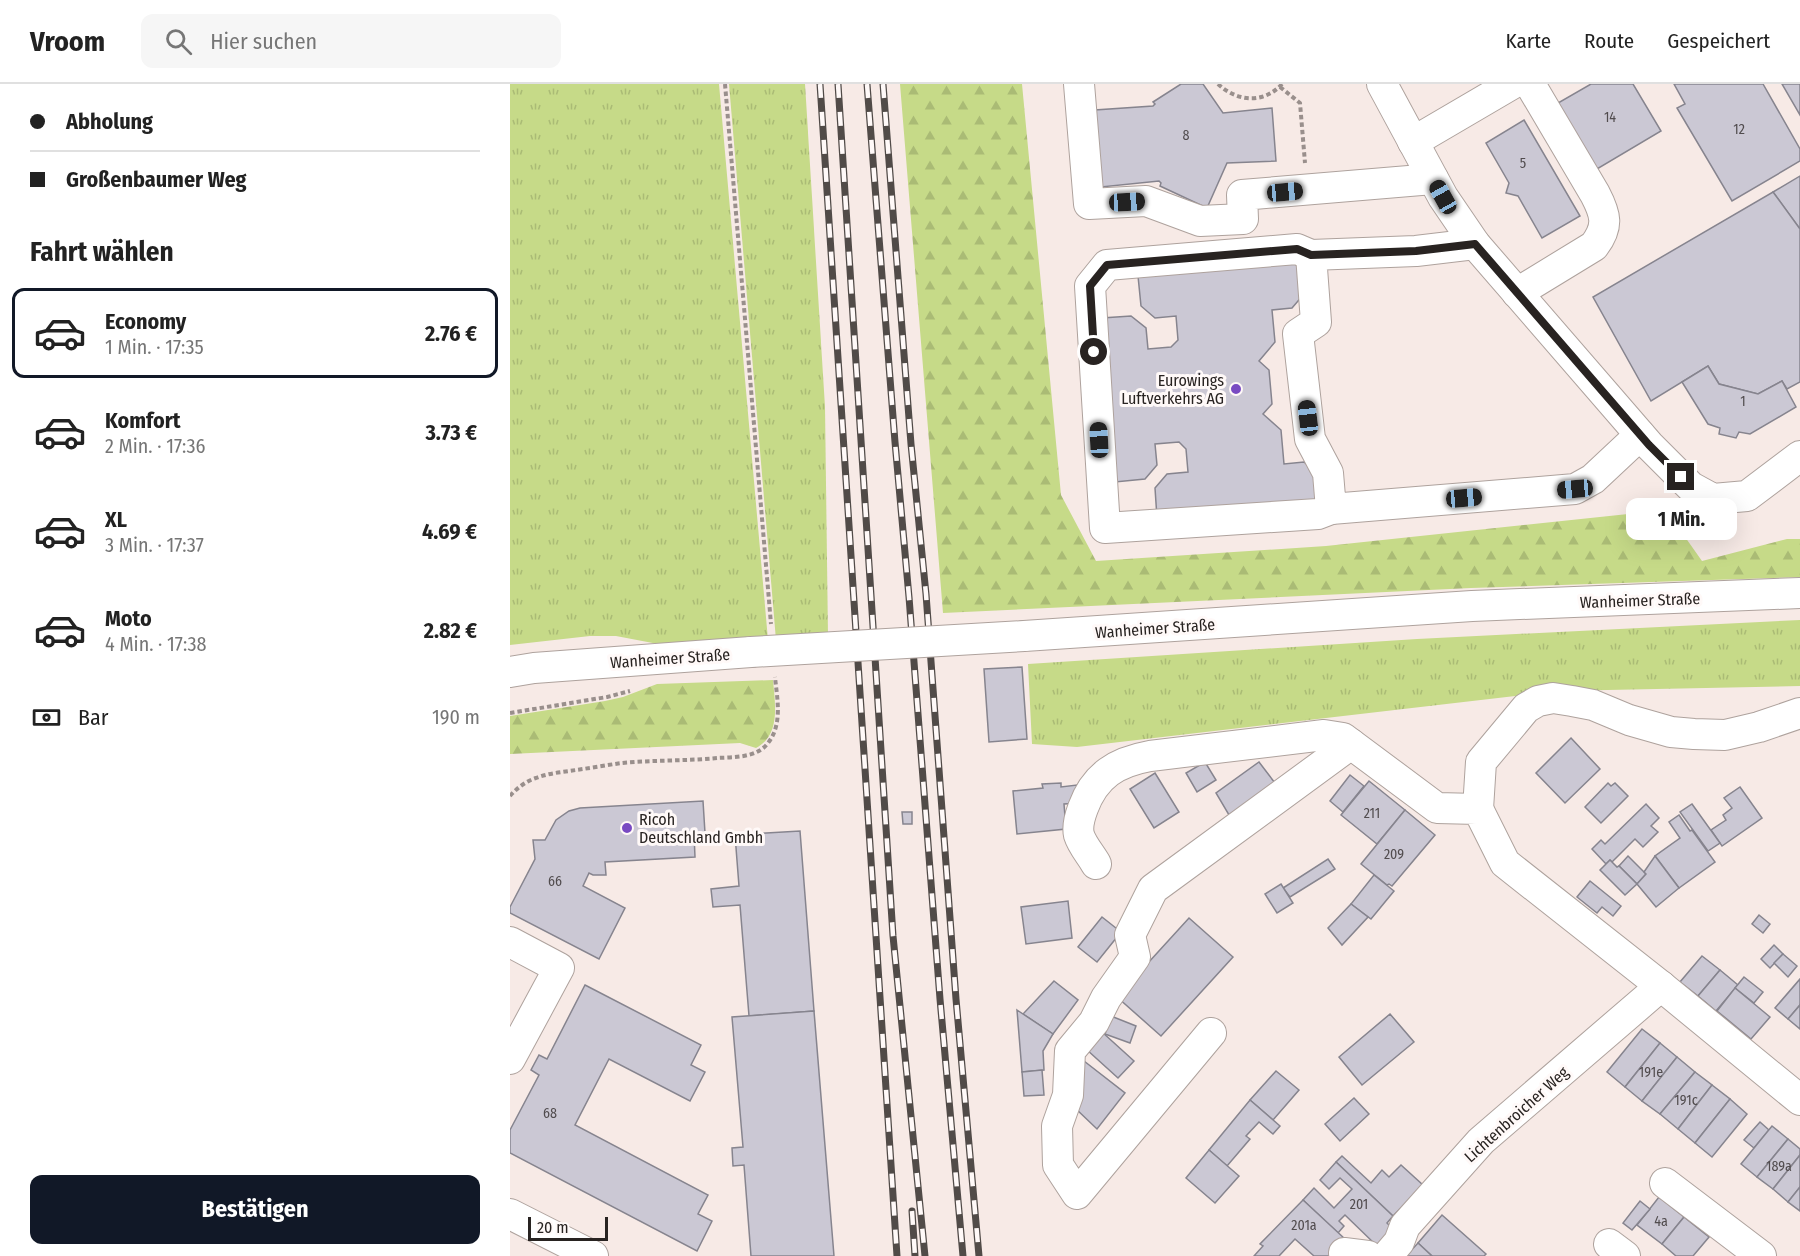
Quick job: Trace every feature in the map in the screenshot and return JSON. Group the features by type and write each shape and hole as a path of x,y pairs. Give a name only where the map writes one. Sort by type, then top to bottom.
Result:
{"street":[{"path":"1079,84 1089,204 1146,201 1200,221 1243,219 1242,195 1433,179"},
{"path":"1382,84 1443,197 1475,244 1640,435 1691,487 1713,499 1747,496 1800,456"},
{"path":"1413,142 1512,84"},
{"path":"1517,293 1594,246 1603,234 1604,221 1601,206 1595,194 1530,84"},
{"path":"1475,244 1416,251 1311,255 1297,249 1107,265 1090,286 1105,528 1318,513 1331,509 1575,489 1593,479 1640,435"},
{"path":"1311,255 1316,322 1298,334 1310,439 1328,473 1331,509"},
{"name":"Wanheimer Straße","path":"510,672 534,668 751,652 1472,606 1800,593"},
{"path":"1800,713 1759,727 1725,735 1694,734 1671,732 1572,700 1553,698 1538,701 1526,708 1481,762 1478,809 1505,863 1661,986 1800,1100"},
{"path":"1096,864 1079,835 1079,819 1095,782 1131,760 1150,756 1324,735 1347,741 1437,808 1478,809"},
{"path":"1211,1033 1077,1194 1058,1165 1057,1126 1068,1095 1070,1051 1094,1022 1106,998 1135,957 1130,935 1153,889 1347,741"},
{"path":"510,942 560,968 510,1059"},
{"name":"Lichtenbroicher Weg","path":"1387,1256 1399,1242 1405,1226 1482,1141 1661,986"},
{"path":"1665,1183 1761,1256"},
{"path":"510,1214 593,1256"}],"path":[{"path":"726,84 771,627"},
{"path":"1218,84 1225,91 1247,99 1270,94 1281,85 1300,103 1307,190"},
{"path":"510,796 537,777 559,773 622,763 748,755 758,751 767,745 774,734 777,723 775,674"},
{"path":"510,713 608,698 640,688"}],"green space":[{"path":"510,84 719,84 768,640 681,645 658,644 616,636 590,636 510,645"},
{"path":"729,84 805,84 825,407 828,636 776,640"},
{"path":"900,84 1022,84 1061,495 1096,561 1326,546 1666,510 1702,561 1787,539 1800,539 1800,577 1471,588 943,613"},
{"path":"1800,620 1800,686 1558,691 1077,747 1032,744 1028,664 1417,639"},
{"path":"773,680 775,718 773,727 764,742 756,748 740,743 510,754 510,716 605,701 657,684"}],"building":[{"path":"1181,84 1203,84 1223,113 1272,108 1276,161 1227,163 1207,208 1160,186 1159,181 1101,187 1095,110 1153,106 1155,104 1153,102"},
{"path":"1591,84 1633,84 1661,131 1597,169 1558,103"},
{"path":"1674,84 1763,84 1800,149 1800,161 1732,201 1677,108 1685,104"},
{"path":"1782,84 1800,84 1800,115"},
{"path":"1524,120 1580,216 1542,238 1518,196 1506,193 1509,183 1486,143"},
{"path":"1800,176 1800,229 1773,192"},
{"path":"1773,192 1800,229 1800,382 1787,389 1782,381 1758,394 1719,384 1708,366 1651,401 1593,297"},
{"path":"1302,263 1304,294 1292,308 1272,310 1275,342 1259,361 1269,370 1272,404 1263,414 1281,430 1284,464 1304,462 1318,474 1321,505 1157,518 1155,488 1167,474 1188,472 1186,449 1179,442 1155,444 1157,465 1145,479 1115,482 1102,318 1131,316 1146,328 1148,349 1171,347 1178,340 1176,316 1155,318 1141,306 1138,276"},
{"path":"1708,366 1719,384 1758,394 1782,381 1796,407 1750,434 1739,432 1736,438 1719,434 1720,428 1708,424 1682,382"},
{"path":"1022,667 1027,739 989,742 984,669"},
{"path":"1571,738 1600,769 1565,803 1536,773"},
{"path":"1205,762 1216,780 1197,792 1186,773"},
{"path":"1259,762 1275,783 1229,815 1216,793"},
{"path":"1155,773 1179,812 1154,828 1130,789"},
{"path":"1350,775 1364,786 1343,812 1330,801"},
{"path":"1369,781 1405,810 1377,844 1341,815"},
{"path":"1061,783 1061,787 1077,785 1079,803 1064,804 1066,829 1017,834 1013,791 1043,788 1042,784"},
{"path":"1608,783 1611,786 1615,783 1628,796 1601,823 1585,807"},
{"path":"1740,787 1762,818 1722,846 1711,830 1726,820 1723,815 1732,808 1724,798"},
{"path":"703,801 705,833 694,834 695,857 605,862 606,875 589,873 583,886 625,908 599,959 510,913 510,907 535,859 533,840 545,840 556,820 569,811 580,808"},
{"path":"1646,804 1659,818 1651,826 1658,832 1643,847 1635,839 1612,862 1610,860 1606,864 1592,849 1601,840 1605,844"},
{"path":"1692,804 1720,843 1708,851 1680,812"},
{"path":"1405,810 1435,835 1392,886 1387,885 1361,864"},
{"path":"902,812 912,812 912,824 903,824"},
{"path":"1679,815 1715,862 1679,888 1655,856 1680,838 1669,822"},
{"path":"800,831 814,1011 749,1016 740,905 713,907 711,889 739,886 735,835"},
{"path":"1628,856 1646,874 1637,884 1619,866"},
{"path":"1655,856 1679,888 1656,907 1637,884 1646,874 1644,872"},
{"path":"1328,859 1335,869 1290,897 1283,888"},
{"path":"1610,860 1637,884 1625,895 1600,870"},
{"path":"1374,875 1394,891 1371,919 1351,904"},
{"path":"1590,881 1621,906 1613,916 1602,907 1597,913 1577,897"},
{"path":"1281,884 1293,903 1277,913 1265,894"},
{"path":"1068,901 1072,938 1026,944 1021,907"},
{"path":"1351,904 1368,917 1342,945 1328,928"},
{"path":"1759,915 1770,924 1763,933 1752,924"},
{"path":"1102,917 1121,932 1097,962 1078,947"},
{"path":"1189,918 1233,957 1161,1036 1117,997"},
{"path":"1774,945 1783,954 1770,968 1761,959"},
{"path":"1783,954 1797,966 1788,977 1774,963"},
{"path":"1702,956 1720,970 1698,996 1680,982"},
{"path":"1720,970 1738,985 1716,1011 1698,996"},
{"path":"1744,977 1763,992 1754,1003 1735,988"},
{"path":"1800,979 1800,1005 1788,1019 1775,1008"},
{"path":"1054,981 1078,1000 1053,1034 1023,1014"},
{"path":"585,985 701,1045 691,1065 705,1072 690,1101 609,1059 575,1125 708,1195 698,1214 712,1221 697,1251 510,1153 510,1130 539,1075 531,1070 539,1055 547,1059"},
{"path":"1735,988 1770,1017 1751,1039 1717,1011"},
{"path":"1800,1005 1800,1029 1788,1019"},
{"path":"1017,1010 1053,1034 1043,1051 1044,1070 1022,1072"},
{"path":"814,1011 834,1256 751,1256 744,1165 733,1166 732,1148 743,1147 732,1017"},
{"path":"1390,1014 1414,1042 1362,1085 1339,1057"},
{"path":"1111,1016 1136,1026 1130,1043 1105,1034"},
{"path":"1642,1029 1660,1043 1625,1087 1607,1072"},
{"path":"1102,1032 1134,1061 1118,1078 1086,1049"},
{"path":"1660,1043 1677,1057 1642,1101 1625,1087"},
{"path":"1677,1057 1695,1072 1660,1114 1642,1101"},
{"path":"1084,1061 1125,1093 1097,1129 1074,1107"},
{"path":"1042,1070 1044,1095 1024,1096 1022,1072"},
{"path":"1276,1071 1299,1090 1273,1120 1250,1100"},
{"path":"1695,1072 1712,1085 1678,1129 1660,1114"},
{"path":"1712,1085 1730,1099 1695,1143 1678,1129"},
{"path":"1354,1098 1369,1114 1340,1141 1325,1124"},
{"path":"1730,1099 1747,1114 1712,1157 1695,1143"},
{"path":"1250,1100 1280,1126 1273,1134 1259,1122 1246,1136 1250,1139 1227,1166 1209,1150"},
{"path":"1760,1122 1769,1130 1754,1148 1744,1140"},
{"path":"1772,1126 1788,1139 1757,1177 1741,1164"},
{"path":"1788,1139 1800,1149 1800,1155 1773,1189 1757,1177"},
{"path":"1209,1150 1239,1176 1215,1203 1186,1178"},
{"path":"1800,1155 1800,1187 1788,1202 1773,1189"},
{"path":"1342,1156 1371,1183 1382,1170 1389,1177 1401,1165 1423,1185 1393,1216 1336,1162"},
{"path":"1336,1162 1393,1216 1387,1223 1393,1229 1377,1246 1345,1215 1339,1221 1344,1226 1338,1233 1303,1200 1314,1188 1334,1208 1352,1189 1340,1178 1329,1189 1320,1180"},
{"path":"1800,1187 1800,1211 1788,1202"},
{"path":"1659,1197 1684,1217 1662,1244 1637,1225"},
{"path":"1303,1200 1345,1239 1329,1256 1314,1256 1295,1239 1279,1256 1254,1256 1263,1246 1260,1244"},
{"path":"1640,1201 1650,1209 1632,1230 1623,1223"},
{"path":"1442,1215 1486,1254 1484,1256 1432,1256 1418,1243"},
{"path":"1684,1217 1709,1237 1693,1256 1676,1256 1662,1244"},
{"path":"1418,1243 1432,1256 1406,1256"}],"railway":[{"path":"820,84 897,1256"},
{"path":"838,84 893,936 925,1256"},
{"path":"867,84 940,999 963,1256"},
{"path":"883,84 911,444 926,594 956,999 979,1256"},
{"path":"912,1211 915,1256"}],"place":[{"name":"Eurowings Luftverkehrs AG","path":"1236,389"},
{"name":"Ricoh Deutschland Gmbh","path":"627,828"}],"route":[{"path":"1094,352 1090,286 1107,265 1297,249 1311,255 1416,251 1475,244 1649,445 1681,477"}]}
